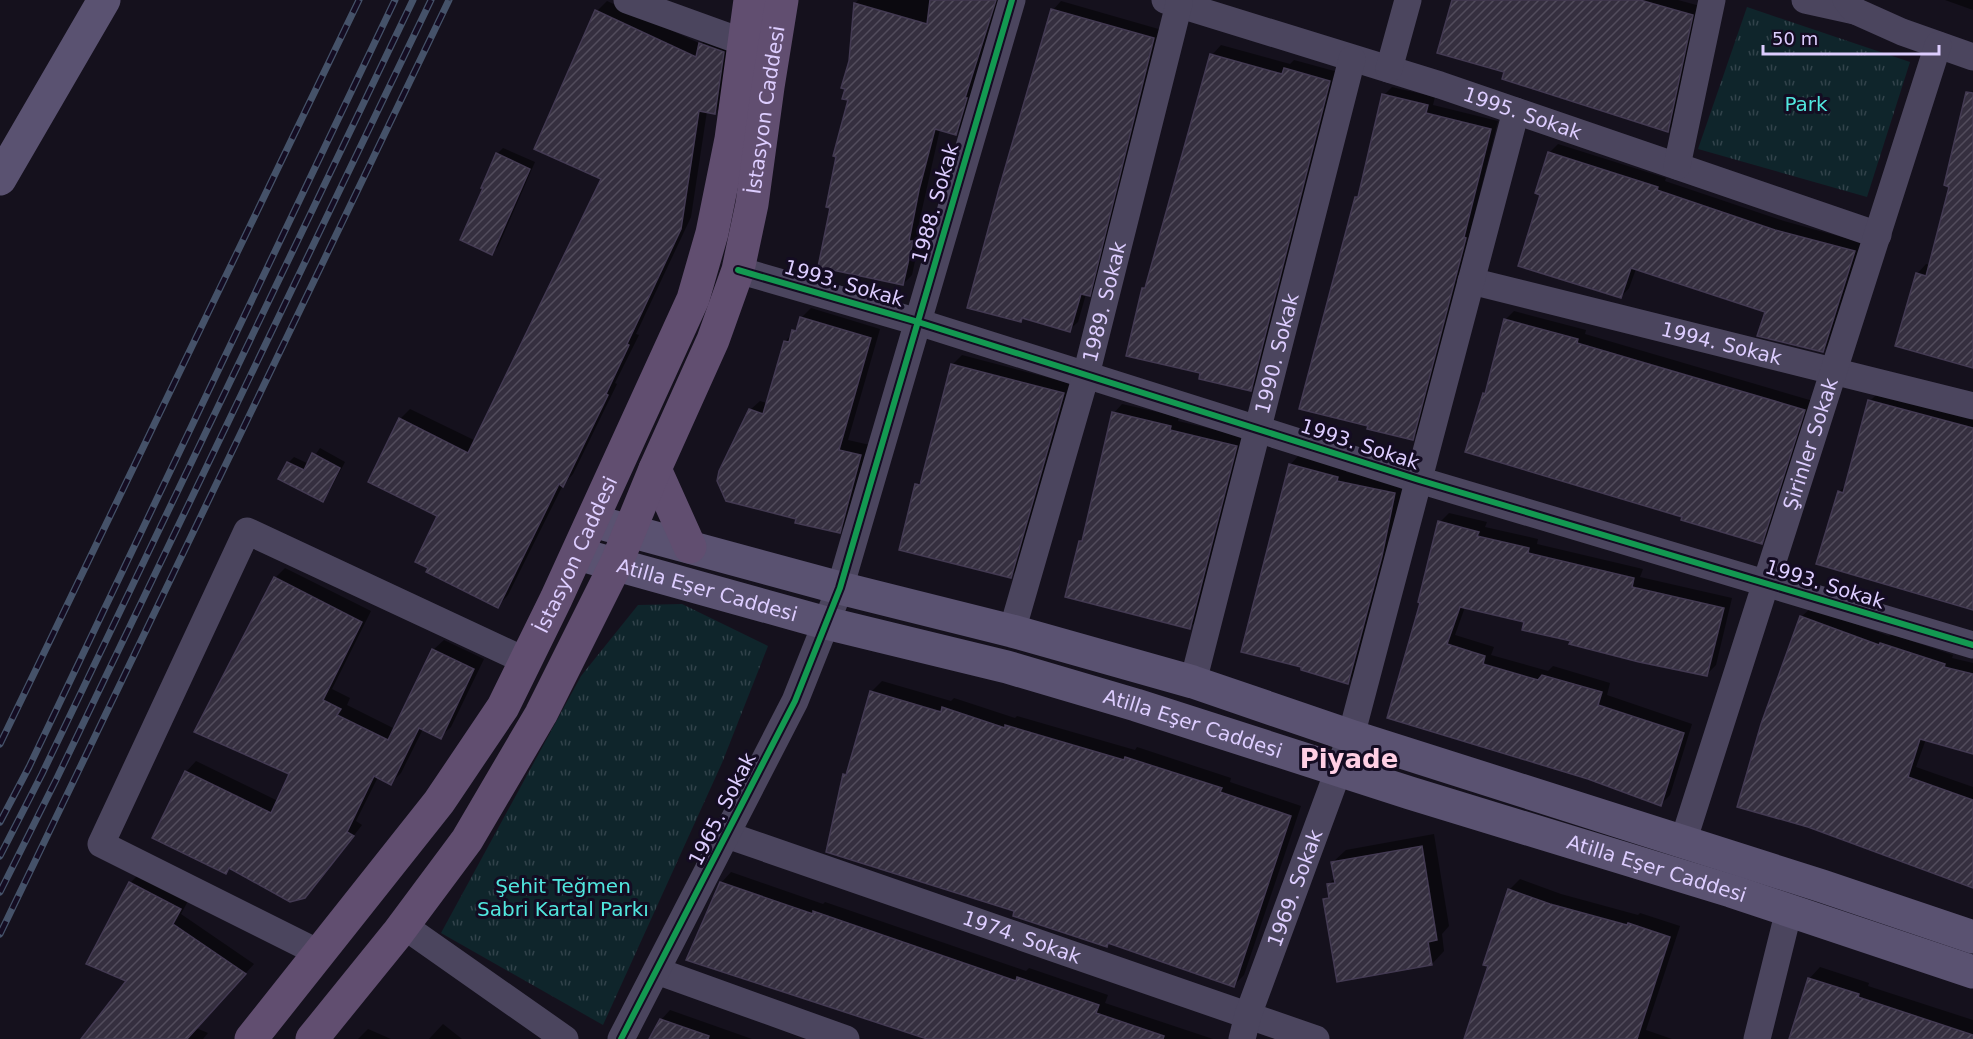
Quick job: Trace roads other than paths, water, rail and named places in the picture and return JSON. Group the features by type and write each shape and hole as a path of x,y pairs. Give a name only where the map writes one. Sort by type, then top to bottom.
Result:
{"main road":[{"path":"0,179 104,0"},
{"name":"İstasyon Caddesi","path":"251,1039 439,802 503,707 594,521 693,299 715,222 730,139 750,0"},
{"name":"İstasyon Caddesi","path":"312,1039 404,926 467,840 541,714 616,564 713,340 738,270 752,204 782,0"},
{"path":"655,470 690,547"},
{"name":"Atilla Eşer Caddesi","path":"594,521 840,588 1012,631 1193,682 1351,736 1973,938"},
{"name":"Atilla Eşer Caddesi","path":"578,554 826,623 1029,674 1136,705 1789,910 1973,972"}],"street":[{"path":"627,0 743,42"},
{"name":"1988. Sokak","path":"840,588 1012,0"},
{"path":"1389,69 1408,0"},
{"path":"1677,166 1712,0"},
{"path":"1805,0 1851,5 1902,32 1973,57"},
{"name":"1995. Sokak","path":"1172,2 1389,69 1878,235"},
{"name":"1989. Sokak","path":"1012,631 1086,375 1172,2"},
{"name":"Şirinler Sokak","path":"1683,842 1938,45"},
{"name":"1990. Sokak","path":"1193,682 1353,59"},
{"name":"1969. Sokak","path":"1245,1027 1351,736 1516,111"},
{"name":"1993. Sokak","path":"738,270 918,322 1419,480 1973,645"},
{"name":"1994. Sokak","path":"1471,281 1973,406"},
{"path":"319,953 101,844 247,531 526,661"},
{"name":"1965. Sokak","path":"621,1039 795,701 840,588"},
{"name":"1974. Sokak","path":"727,835 1245,1027 1316,1039"},
{"path":"1757,1039 1789,910"},
{"path":"404,926 565,1039"},
{"path":"657,971 846,1039"}],"railway":[{"path":"0,744 359,0"},
{"path":"0,822 29,767 395,0"},
{"path":"0,856 42,774 413,0"},
{"path":"0,892 431,0"},
{"path":"0,934 449,0"}],"district":[{"name":"Piyade","path":"1349,759"}],"park label":[{"name":"Park","path":"1806,104"},
{"name":"Şehit Teğmen Sabri Kartal Parkı","path":"563,898"}]}
